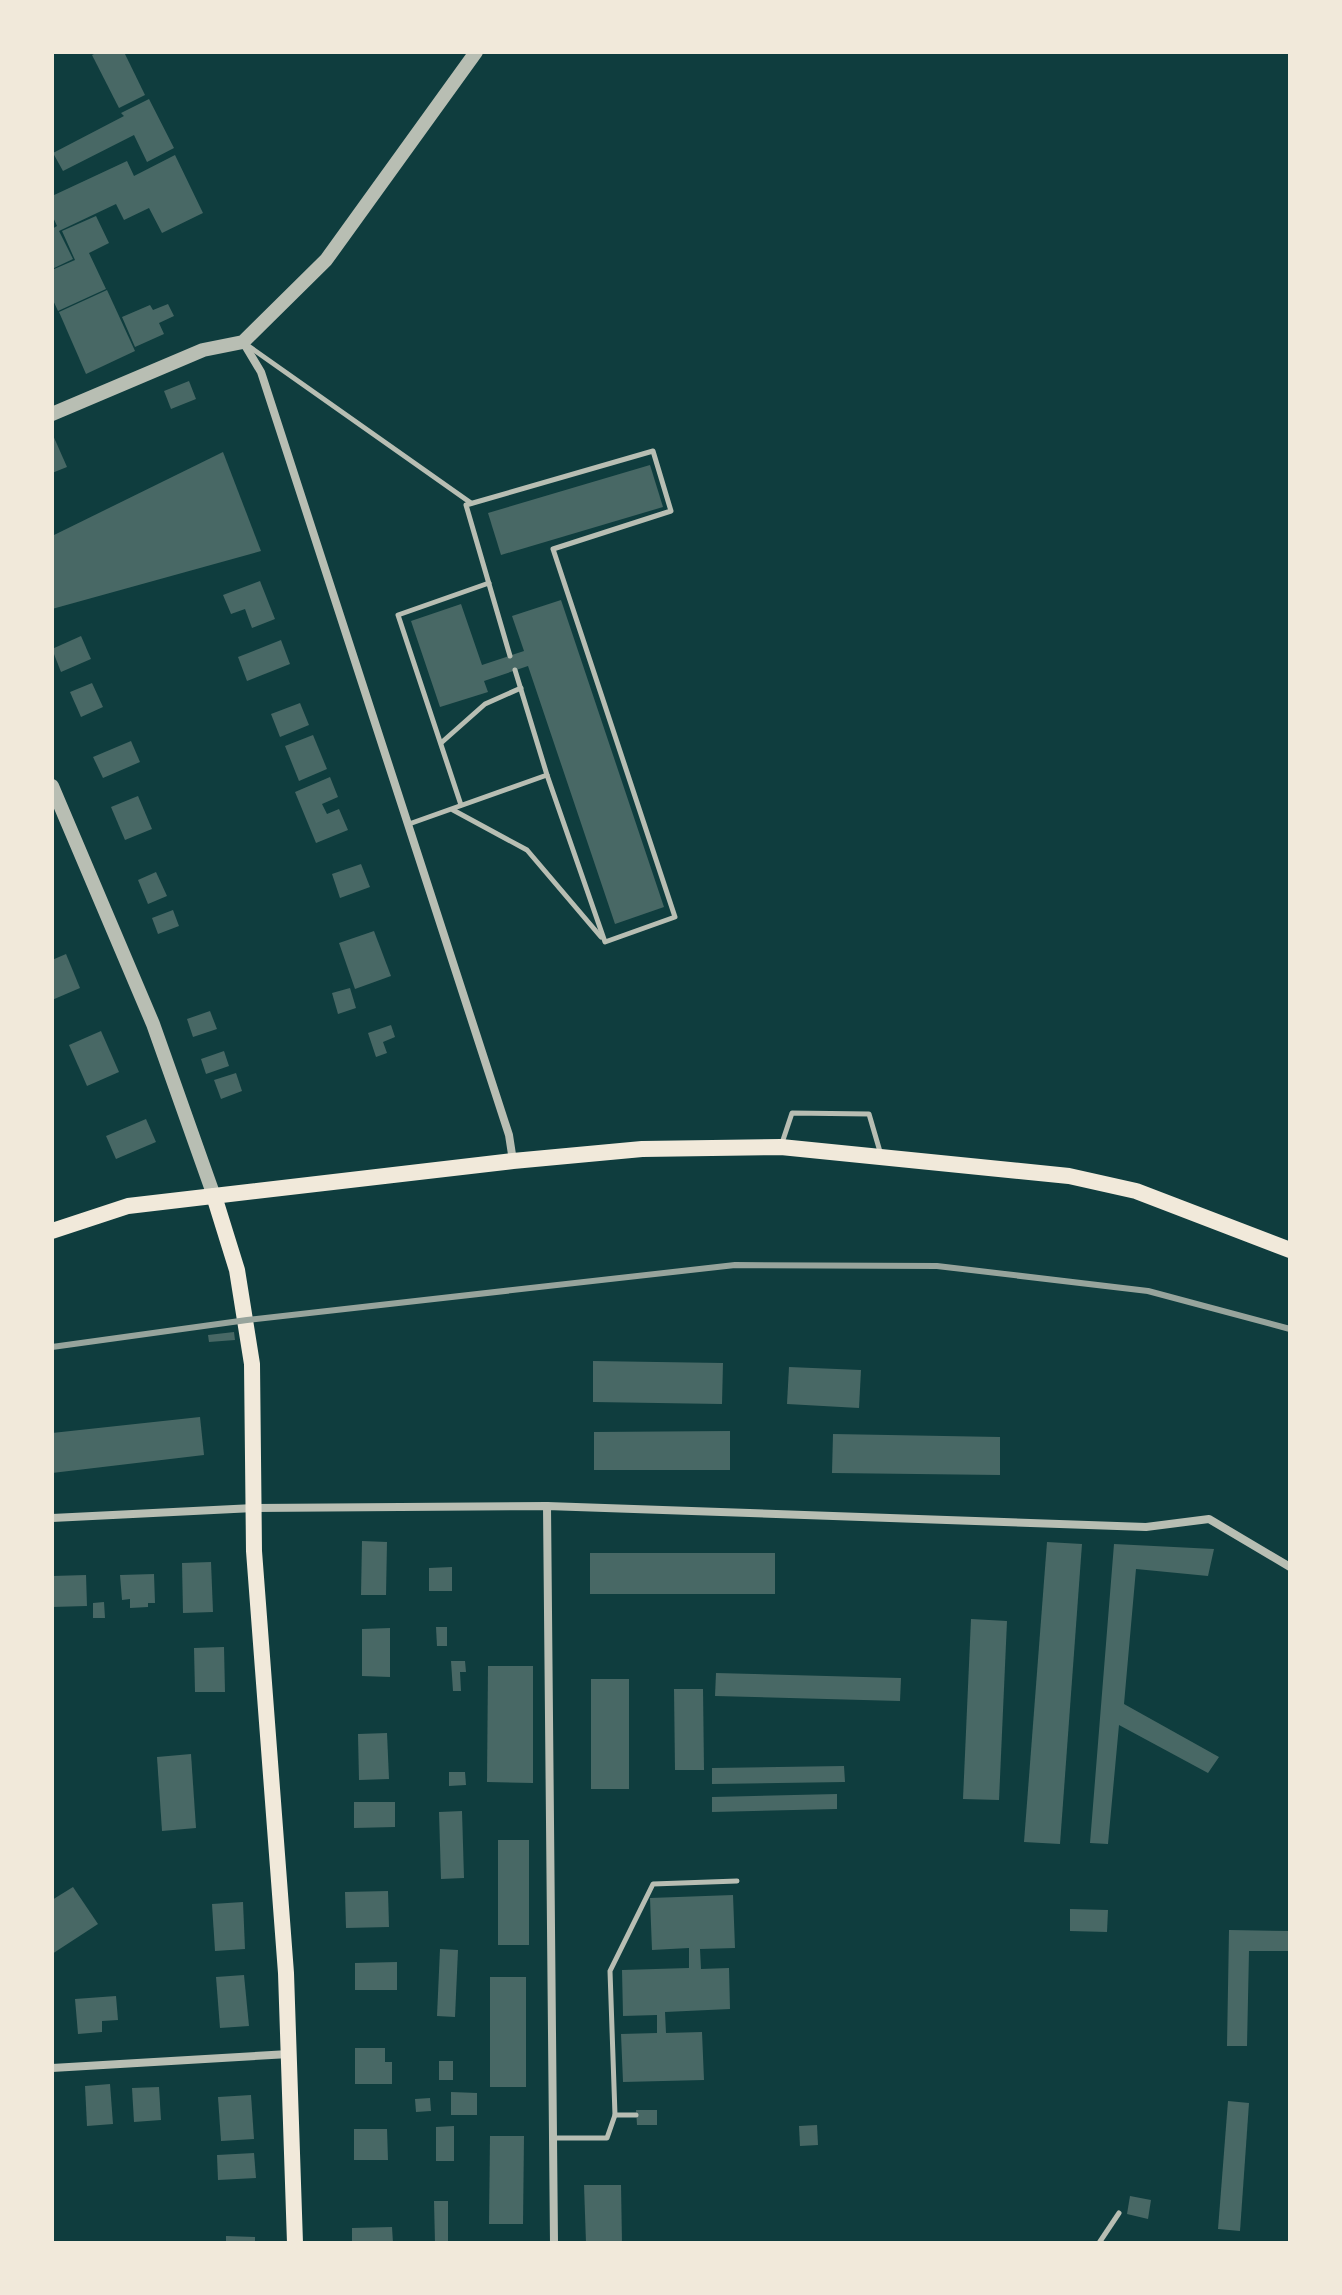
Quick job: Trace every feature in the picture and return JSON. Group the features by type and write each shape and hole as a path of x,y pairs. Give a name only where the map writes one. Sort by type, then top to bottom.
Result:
{"main road":[{"path":"52,1231 128,1206 513,1161 642,1149 781,1147 1069,1176 1136,1191 1290,1250"},
{"path":"214,1196 237,1270 252,1364 258,1623 289,2054 295,2243"}],"street":[{"path":"52,414 203,350 243,342 326,260 476,52"},
{"path":"243,342 261,372 509,1135 513,1161"},
{"path":"52,786 153,1024 214,1196"},
{"path":"547,1506 554,2243"},
{"path":"52,1518 254,1508 547,1506 1146,1527 1209,1519 1290,1567"},
{"path":"52,2068 289,2054"}],"lane":[{"path":"243,342 471,504"},
{"path":"510,656 466,505 653,451 671,511 553,549 675,917 605,942"},
{"path":"461,805 398,615 489,583"},
{"path":"515,670 547,775 605,942"},
{"path":"441,743 485,704 521,688"},
{"path":"408,825 547,775"},
{"path":"452,810 527,850 605,942"},
{"path":"781,1147 792,1113 869,1114 881,1155"},
{"path":"553,2138 607,2138 615,2115 610,1971 653,1884 737,1881"},
{"path":"615,2115 636,2115"},
{"path":"1099,2243 1119,2213"}],"building":[{"path":"98,52 124,52 145,95 119,108 92,55"},
{"path":"149,99 174,148 147,162 134,135 63,171 53,153 124,116 121,113"},
{"path":"175,155 203,213 162,233 149,208 124,220 116,204 59,231 73,259 52,269 52,229 57,226 52,215 52,196 127,161 134,176"},
{"path":"96,216 109,243 89,253 106,289 58,311 52,298 52,270 75,260 62,231"},
{"path":"107,290 135,351 86,374 59,312"},
{"path":"168,304 174,316 159,323 164,334 135,347 122,317 150,305 153,310"},
{"path":"189,381 196,399 171,409 164,391"},
{"path":"52,433 67,467 52,473"},
{"path":"223,452 261,551 52,609 52,536"},
{"path":"650,465 663,507 501,555 488,513"},
{"path":"260,581 275,619 252,628 245,609 231,614 223,595"},
{"path":"561,600 664,907 615,924 528,666 484,681 488,692 440,707 411,621 461,604 482,665 524,651 512,616"},
{"path":"81,636 91,659 61,672 52,649"},
{"path":"281,640 290,664 247,681 238,657"},
{"path":"92,683 103,707 81,717 70,692"},
{"path":"300,703 309,725 280,737 271,714"},
{"path":"313,735 327,769 299,781 285,746"},
{"path":"131,741 140,762 103,778 93,757"},
{"path":"330,777 338,797 322,804 327,814 339,809 348,830 316,843 295,792"},
{"path":"138,796 152,829 125,840 111,807"},
{"path":"361,864 370,887 340,898 332,874"},
{"path":"156,872 167,896 148,904 138,880"},
{"path":"173,910 179,926 158,934 152,918"},
{"path":"374,931 391,976 355,989 339,943"},
{"path":"66,954 80,988 52,1000 52,960"},
{"path":"350,988 356,1008 338,1014 332,993"},
{"path":"210,1011 217,1029 193,1037 187,1019"},
{"path":"391,1025 395,1037 383,1042 387,1053 376,1057 368,1033"},
{"path":"101,1031 119,1072 87,1086 69,1045"},
{"path":"224,1051 229,1066 206,1074 201,1059"},
{"path":"236,1073 242,1091 221,1099 214,1080"},
{"path":"146,1119 156,1142 116,1159 106,1136"},
{"path":"234,1332 235,1340 209,1342 208,1335"},
{"path":"593,1361 723,1363 722,1404 593,1402"},
{"path":"789,1367 861,1370 859,1408 787,1404"},
{"path":"200,1417 204,1455 52,1473 52,1433"},
{"path":"730,1431 730,1470 594,1470 594,1432"},
{"path":"833,1434 1000,1437 1000,1475 832,1473"},
{"path":"362,1541 387,1542 386,1595 361,1595"},
{"path":"1047,1542 1082,1544 1060,1844 1024,1842"},
{"path":"1114,1544 1214,1549 1208,1576 1136,1569 1124,1704 1219,1757 1208,1773 1119,1725 1108,1844 1090,1843"},
{"path":"590,1553 775,1553 775,1594 590,1594"},
{"path":"211,1562 213,1612 183,1613 182,1563"},
{"path":"452,1567 452,1591 429,1591 429,1568"},
{"path":"154,1574 155,1603 148,1603 148,1607 130,1608 130,1599 122,1600 120,1575"},
{"path":"86,1575 87,1606 52,1607 52,1576"},
{"path":"104,1602 105,1618 93,1618 93,1603"},
{"path":"971,1619 1007,1621 999,1800 963,1799"},
{"path":"436,1627 447,1627 447,1646 437,1646"},
{"path":"390,1628 390,1677 362,1676 362,1629"},
{"path":"224,1647 225,1692 195,1692 194,1648"},
{"path":"451,1661 465,1661 466,1672 460,1672 461,1691 453,1691"},
{"path":"488,1666 533,1666 533,1783 487,1782"},
{"path":"716,1673 901,1678 900,1701 715,1696"},
{"path":"591,1679 629,1679 629,1789 591,1789"},
{"path":"674,1689 703,1689 704,1770 675,1770"},
{"path":"387,1733 389,1779 359,1780 358,1734"},
{"path":"191,1754 196,1828 162,1831 157,1757"},
{"path":"844,1766 845,1782 712,1784 712,1768"},
{"path":"449,1772 465,1772 466,1785 449,1786"},
{"path":"837,1794 837,1809 712,1812 712,1797"},
{"path":"354,1802 395,1802 395,1827 354,1828"},
{"path":"462,1811 464,1878 441,1879 439,1812"},
{"path":"498,1840 529,1840 529,1945 498,1945"},
{"path":"73,1887 98,1924 52,1954 52,1900"},
{"path":"388,1891 389,1927 346,1928 345,1892"},
{"path":"733,1895 735,1948 700,1949 701,1969 729,1968 730,2009 665,2012 666,2033 702,2032 704,2080 623,2082 621,2034 657,2033 657,2015 623,2016 622,1970 689,1968 689,1948 652,1950 650,1898"},
{"path":"243,1902 245,1949 215,1951 212,1904"},
{"path":"1070,1909 1108,1910 1107,1932 1070,1931"},
{"path":"1229,1930 1290,1931 1290,1951 1249,1951 1247,2046 1227,2046"},
{"path":"440,1949 458,1950 455,2017 437,2016"},
{"path":"397,1962 397,1990 355,1990 355,1963"},
{"path":"244,1975 249,2026 220,2028 216,1977"},
{"path":"490,1977 526,1977 526,2087 490,2087"},
{"path":"116,1996 118,2020 102,2021 102,2032 78,2034 75,1999"},
{"path":"355,2048 385,2048 385,2062 392,2062 392,2084 355,2084"},
{"path":"439,2061 453,2061 453,2080 439,2080"},
{"path":"110,2084 113,2124 87,2126 85,2086"},
{"path":"159,2087 161,2120 134,2122 132,2088"},
{"path":"451,2092 477,2093 477,2115 451,2115"},
{"path":"251,2095 254,2139 221,2141 218,2097"},
{"path":"430,2098 431,2111 416,2112 415,2099"},
{"path":"1228,2101 1249,2103 1240,2231 1218,2229"},
{"path":"636,2110 657,2110 657,2125 637,2125"},
{"path":"817,2125 818,2145 800,2146 799,2126"},
{"path":"454,2126 454,2161 436,2161 436,2127"},
{"path":"354,2129 387,2129 388,2160 354,2160"},
{"path":"490,2136 524,2136 523,2224 489,2224"},
{"path":"254,2153 256,2178 218,2180 217,2155"},
{"path":"584,2185 621,2185 622,2243 586,2243"},
{"path":"1130,2196 1151,2200 1148,2219 1127,2214"},
{"path":"434,2201 448,2201 448,2243 435,2243"},
{"path":"392,2227 393,2243 352,2243 352,2228"},
{"path":"226,2236 255,2237 255,2243 226,2243"}],"railway":[{"path":"52,1347 247,1320 735,1265 937,1266 1148,1291 1290,1329"}]}
